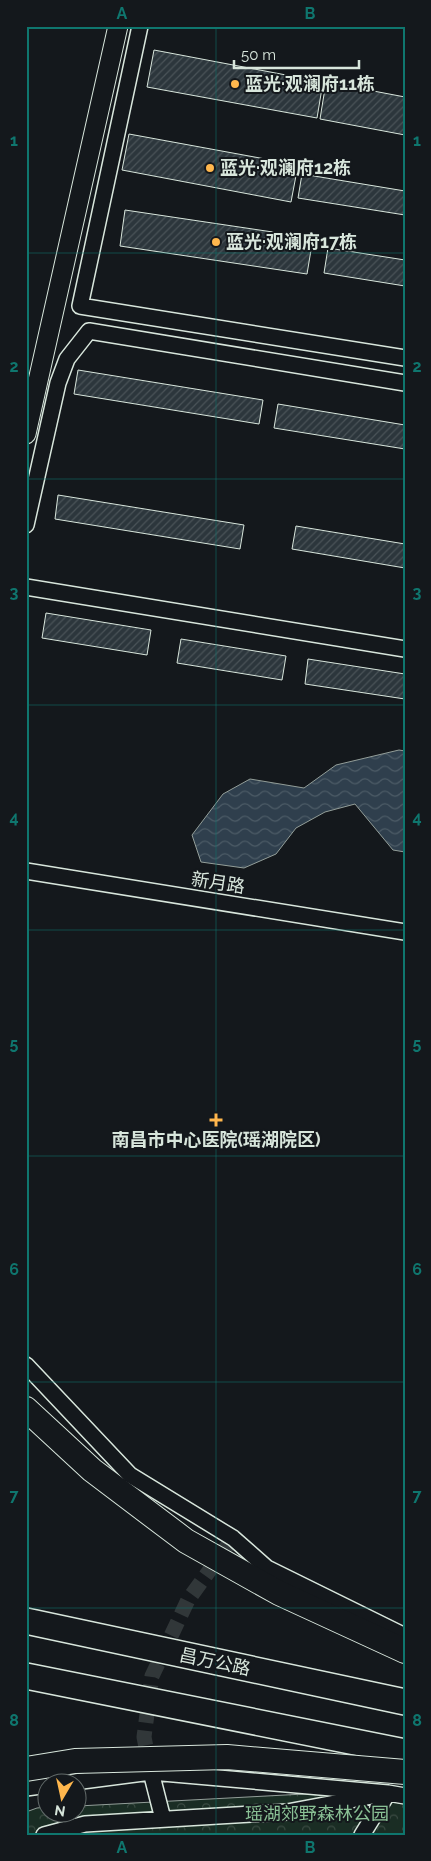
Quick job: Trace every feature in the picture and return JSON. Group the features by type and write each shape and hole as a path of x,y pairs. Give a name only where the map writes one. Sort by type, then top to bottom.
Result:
{"highway":[{"name":"昌万公路","path":"26,1621 405,1702"},
{"path":"26,1676 405,1752"}],"main road":[{"path":"26,1399 92,1470"},
{"path":"26,1409 92,1470 186,1541 279,1593 405,1651"},
{"path":"26,1769 75,1761 227,1757 405,1772"}],"street":[{"path":"26,434 118,26"},
{"path":"140,26 80,306 405,358"},
{"path":"26,525 58,383 67,359 89,331 405,383"},
{"path":"26,587 405,649"},
{"name":"新月路","path":"26,871 405,932"},
{"path":"26,1365 130,1475 233,1538 267,1568 405,1636"},
{"path":"88,1780 151,1772 405,1796"},
{"path":"151,1772 164,1819"},
{"path":"44,1835 85,1824 109,1828 164,1819 287,1812 388,1794"},
{"path":"362,1835 388,1794"}],"green space":[{"name":"瑶湖郊野森林公园","path":"342,1792 405,1804 405,1835 26,1835 26,1812 38,1808 38,1824 88,1824 88,1805"}],"water":[{"path":"399,750 405,751 405,852 393,850 355,804 325,812 296,828 276,854 244,868 201,862 192,835 223,794 250,779 304,788 336,765"}],"building":[{"name":"蓝光·观澜府11栋","path":"154,50 323,82 317,118 147,87"},
{"path":"326,82 405,97 405,135 320,119"},
{"name":"蓝光·观澜府12栋","path":"129,134 298,165 291,202 122,170"},
{"path":"302,174 405,191 405,215 298,198"},
{"name":"蓝光·观澜府17栋","path":"125,210 313,238 307,274 120,246"},
{"path":"328,248 405,260 405,286 324,273"},
{"path":"78,370 263,400 259,424 74,394"},
{"path":"278,404 405,425 405,449 274,428"},
{"path":"58,495 244,525 240,549 55,519"},
{"path":"296,526 405,544 405,568 292,549"},
{"path":"46,613 151,630 147,655 42,638"},
{"path":"181,639 286,656 282,680 177,663"},
{"path":"308,659 405,674 405,699 305,684"}],"tunnel":[{"path":"150,1768 144,1737 152,1676 188,1600 233,1538"}],"place":[{"name":"蓝光·观澜府11栋","path":"235,84"},
{"name":"蓝光·观澜府12栋","path":"210,168"},
{"name":"蓝光·观澜府17栋","path":"216,242"},
{"name":"南昌市中心医院(瑶湖院区)","path":"216,1120"}]}
